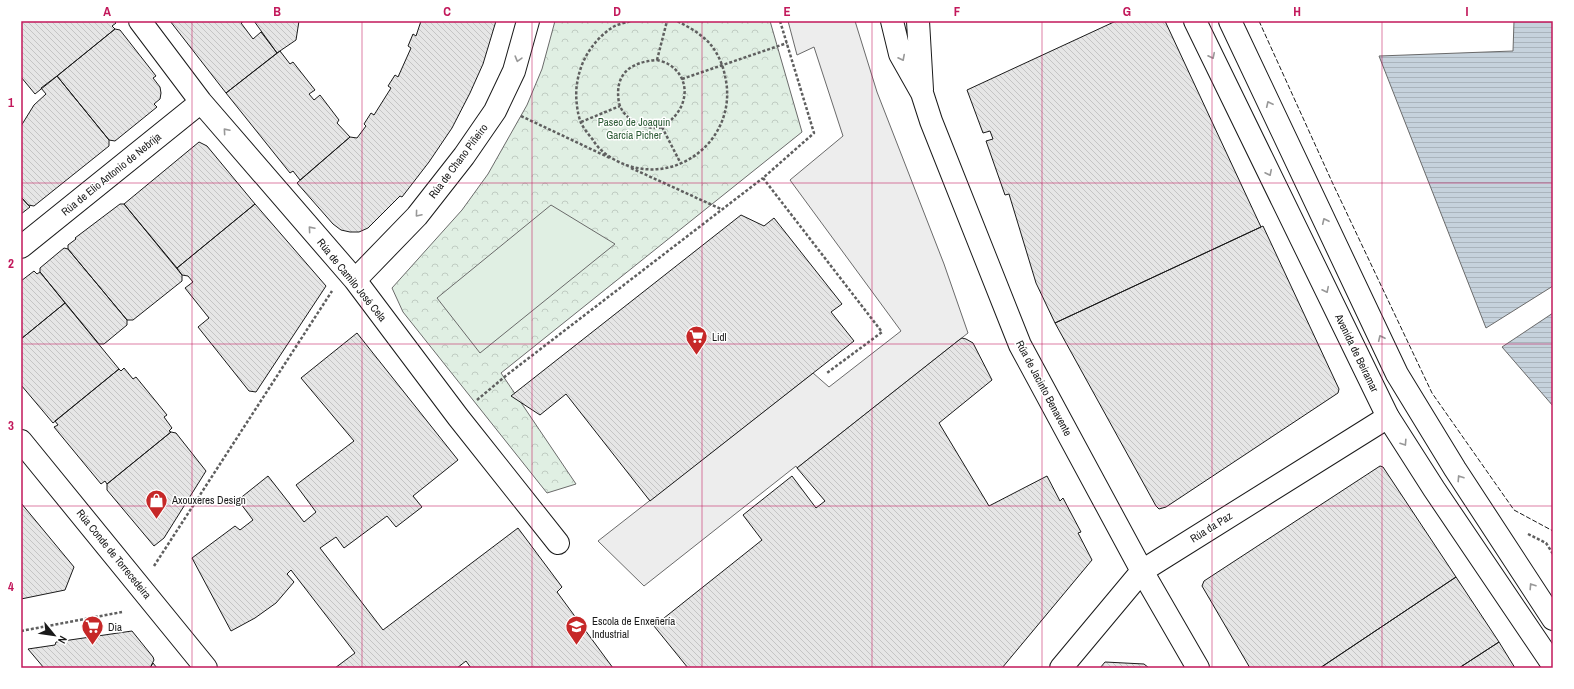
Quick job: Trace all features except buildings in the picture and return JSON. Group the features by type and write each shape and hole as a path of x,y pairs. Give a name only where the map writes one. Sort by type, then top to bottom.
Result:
{"street":[{"name":"Rúa de Camilo José Cela","path":"140,21 201,102 355,280 458,417 558,543"},
{"name":"Rúa de Chano Piñeiro","path":"355,280 417,216 464,156 495,111 514,71 528,21"},
{"name":"Rúa de Jacinto Benavente","path":"892,21 900,54 922,93"},
{"name":"Rúa de Jacinto Benavente","path":"918,21 922,93 930,121 1020,345 1142,571 1198,668"},
{"name":"Avenida de Beiramar","path":"1195,21 1388,417 1434,489 1553,665"},
{"path":"1230,21 1397,374 1454,469 1553,619"},
{"name":"Rúa de Elio Antonio de Nebrija","path":"21,247 201,102"},
{"name":"Rúa da Paz","path":"1061,668 1142,571 1388,417"},
{"name":"Rúa Conde de Torrecedeira","path":"21,441 206,668"}],"path":[{"path":"630,21 614,27 590,48 578,71 575,94 581,122 596,146 615,161 636,168 660,170 681,164 704,149 717,133 726,111 728,88 723,65 712,46 701,36 677,21"},
{"path":"657,60 667,21"},
{"path":"476,401 508,374 763,178 814,133 780,21"},
{"path":"682,80 786,43"},
{"path":"657,60 668,64 676,70 682,80 685,91 685,98 681,110 662,128 638,125 627,117 620,106 618,94 619,84 624,74 633,65 643,61 657,60"},
{"path":"581,122 620,106"},
{"path":"515,113 615,161 722,209"},
{"path":"662,128 681,164"},
{"path":"763,178 882,332 827,373"},
{"path":"140,586 336,285 355,280"},
{"path":"1527,534 1546,543 1553,554"},
{"path":"21,631 122,612"}],"green space":[{"name":"Paseo de Joaquin García Picher","path":"555,21 770,21 802,132 501,373 576,484 547,493 403,312 392,288 462,210 488,174 527,105 542,69"},
{"path":"551,205 615,244 480,353 437,298"}],"shaded area":[{"path":"788,21 855,21 877,92 944,264 968,333 644,586 598,541 813,373 829,387 901,331 790,180 843,136 814,47 797,55"},
{"path":"1514,21 1553,21 1553,286 1486,328 1379,56 1513,51"},
{"path":"1553,313 1553,406 1502,347"}],"fence":[{"path":"1259,21 1333,184 1432,393 1514,510 1553,531"}],"wall":[{"path":"1323,21 1335,21"}],"place":[{"name":"Lidl","path":"697,356"},
{"name":"Axouxeres Design","path":"157,520"},
{"name":"Dia","path":"93,646"},
{"name":"Escola de Enxeñería Industrial","path":"576,646"}]}
